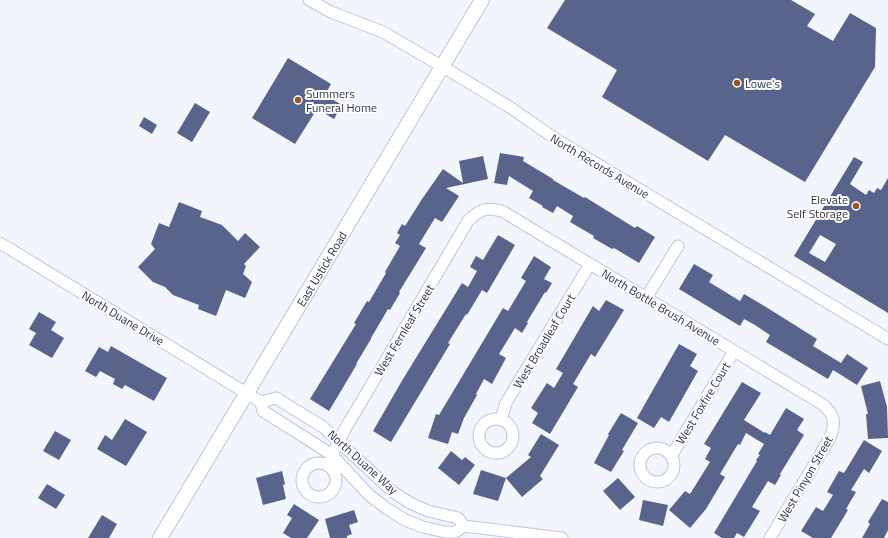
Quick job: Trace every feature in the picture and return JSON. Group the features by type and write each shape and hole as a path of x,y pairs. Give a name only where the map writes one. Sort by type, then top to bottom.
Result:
{"main road":[{"name":"East Ustick Road","path":"160,538 482,0"}],"street":[{"name":"North Records Avenue","path":"308,0 331,12 383,32 511,108 554,138 888,339"},
{"name":"North Bottle Brush Avenue","path":"482,209 492,208 502,211 822,404 829,410 834,418"},
{"name":"West Fernleaf Street","path":"330,460 344,431 468,221 482,209"},
{"name":"North Duane Drive","path":"0,244 247,393"},
{"path":"646,298 678,246"},
{"name":"West Broadleaf Court","path":"501,419 506,403 590,264"},
{"name":"West Foxfire Court","path":"672,455 734,351"},
{"name":"North Duane Way","path":"247,393 261,402 263,411 312,442 369,495 405,520 423,527 445,532 454,532 464,526 562,538"},
{"name":"North Duane Way","path":"261,402 276,398 323,427 393,492 410,503 428,511 458,518 464,526"},
{"name":"West Pinyon Street","path":"770,538 830,438 834,418"}],"building":[{"name":"Lowe's","path":"565,0 791,0 815,14 807,26 833,41 850,13 876,28 875,67 805,182 725,135 708,161 602,97 617,70 547,28"},
{"name":"Summers Funeral Home","path":"288,58 331,84 325,95 342,105 334,119 317,109 295,144 252,118"},
{"path":"195,103 210,112 192,142 177,133"},
{"path":"144,117 157,125 152,134 139,126"},
{"path":"500,153 524,157 523,161 553,180 584,198 585,197 635,228 637,226 655,237 639,263 614,248 612,249 593,238 594,236 570,222 573,216 557,206 553,213 542,207 543,206 529,198 533,191 509,176 507,185 494,183"},
{"path":"483,156 488,179 446,188 459,196 442,222 435,218 419,244 426,248 399,292 400,293 390,310 388,309 329,411 310,399 356,324 354,323 367,301 369,302 386,273 385,272 400,246 395,243 400,235 397,233 402,224 405,226 443,169 463,183 459,161"},
{"name":"Elevate Self Storage","path":"854,157 863,162 850,184 866,195 869,190 874,193 877,188 881,190 888,178 888,313 794,256","holes":["820,235 836,244 825,262 809,253"]},
{"path":"179,202 202,211 200,217 222,225 238,241 245,233 260,247 244,264 246,266 243,274 252,282 245,298 226,290 216,316 198,309 199,305 173,295 165,287 153,282 138,267 155,249 151,244 159,223 169,227"},
{"path":"498,235 515,245 487,293 482,290 467,315 466,314 448,343 450,344 391,442 373,431 462,283 468,287 477,271 470,267 476,256 483,260"},
{"path":"534,256 551,267 544,279 552,283 527,322 528,323 522,333 515,328 499,354 506,358 492,384 484,379 464,418 458,434 452,432 448,444 428,438 436,414 439,415 503,308 508,311 526,281 521,278"},
{"path":"694,264 713,275 709,282 740,301 744,294 766,307 817,339 813,346 841,363 847,354 868,368 857,385 833,370 828,379 766,342 770,335 755,325 744,319 740,326 679,289"},
{"path":"606,300 624,310 595,357 591,354 573,384 578,387 550,434 532,423 538,413 531,408 547,383 554,388 563,373 556,369 593,306 599,311"},
{"path":"39,312 56,322 51,330 64,338 52,358 29,345 36,333 29,329"},
{"path":"679,344 697,354 690,366 698,371 669,422 661,417 654,428 637,418"},
{"path":"111,346 167,378 154,401 125,385 122,389 113,384 115,379 100,371 96,377 85,371 99,347 108,352"},
{"path":"880,381 887,407 888,438 868,439 866,414 868,414 861,386"},
{"path":"742,382 761,393 744,420 770,435 786,408 804,419 797,430 804,435 775,485 768,481 752,507 760,511 744,537 737,533 734,538 722,538 714,533 757,461 756,460 760,455 758,454 764,444 746,433 740,445 738,444 720,474 725,477 706,509 690,528 669,510 685,491 690,494 710,462 705,459 711,448 704,444"},
{"path":"621,413 638,423 622,450 624,451 611,472 594,463 609,435 608,434"},
{"path":"125,419 147,432 126,466 97,449 105,435 112,440"},
{"path":"55,431 71,440 59,460 43,451"},
{"path":"541,434 559,445 540,476 543,479 522,497 506,478 531,457 528,455"},
{"path":"864,440 882,451 869,473 864,469 851,490 856,492 846,509 848,510 831,538 813,538 801,531 816,507 823,511 833,495 827,492 839,471 844,473"},
{"path":"451,451 462,460 465,457 475,465 459,485 438,468"},
{"path":"481,470 506,478 498,501 473,494"},
{"path":"282,471 286,499 263,505 256,478"},
{"path":"618,478 635,497 620,510 603,491"},
{"path":"47,484 65,495 56,509 38,498"},
{"path":"882,499 888,502 888,530 884,538 862,538 870,524 868,522"},
{"path":"643,500 668,505 663,526 639,520"},
{"path":"294,504 319,520 307,538 291,538 283,533 292,518 287,515"},
{"path":"354,510 358,522 349,525 352,534 347,536 347,538 330,538 325,519"},
{"path":"102,515 117,524 109,538 88,538"}],"place":[{"name":"Lowe's","path":"737,83"},
{"name":"Summers Funeral Home","path":"298,100"},
{"name":"Elevate Self Storage","path":"856,206"}]}
